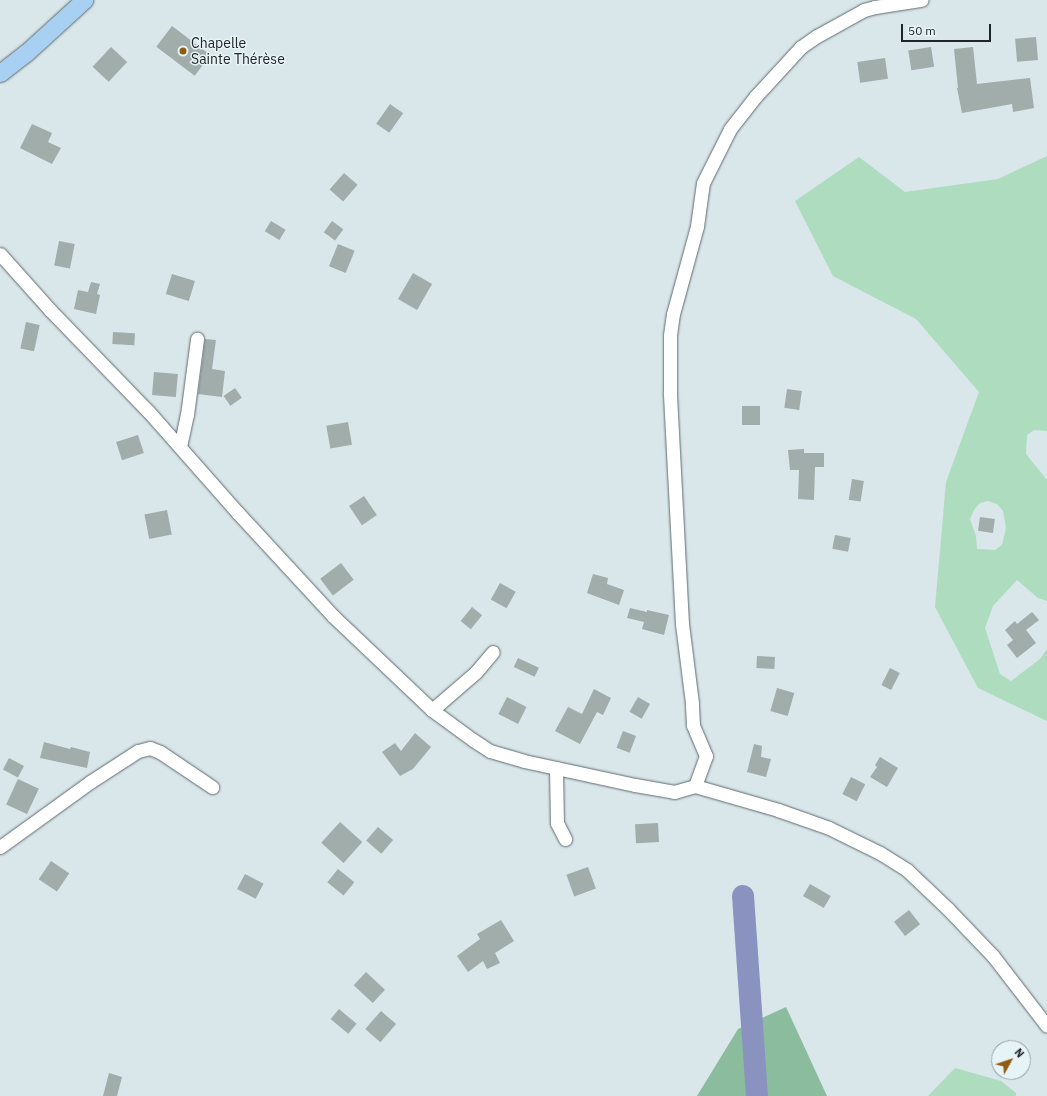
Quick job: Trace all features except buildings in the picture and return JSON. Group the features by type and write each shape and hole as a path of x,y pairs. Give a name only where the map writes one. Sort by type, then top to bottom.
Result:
{"main road":[{"path":"0,73 26,53 84,0"}],"street":[{"path":"695,786 706,756 693,725 692,703 682,624 670,392 670,349 673,314 697,226 703,183 730,129 755,96 801,47 817,36 864,10 921,0"},
{"path":"0,254 180,447 238,514 333,616 432,710 490,751 556,768 674,792 695,786 778,810 829,828 880,853 907,870 948,909 993,956 1047,1026"},
{"path":"180,447 187,415 197,339"},
{"path":"432,710 476,672 493,652"},
{"path":"0,847 90,782 138,750 150,748 160,752 212,787"},
{"path":"556,768 557,823 565,839"}],"green space":[{"path":"1047,156 1047,431 1034,430 1027,435 1026,454 1047,480 1047,601 1038,598 1017,580 993,606 985,628 1000,674 1011,681 1040,659 1047,649 1047,721 978,688 935,607 946,482 979,392 916,319 833,276 795,201 859,157 905,192 998,179","holes":["988,501 997,504 1003,511 1006,528 1002,545 995,550 977,549 976,536 970,519 974,510 980,503"]},
{"path":"786,1007 827,1096 697,1096 738,1029"},
{"path":"955,1068 991,1078 991,1080 1001,1081 1016,1093 1016,1096 928,1096"}],"waterway":[{"path":"743,896 757,1096"}],"place":[{"name":"Chapelle Sainte Thérèse","path":"183,51"}]}
